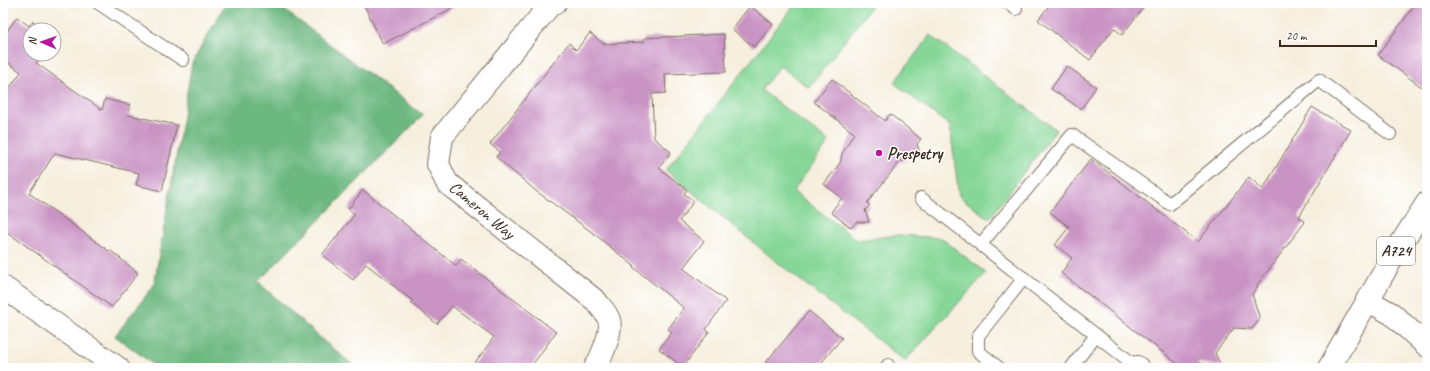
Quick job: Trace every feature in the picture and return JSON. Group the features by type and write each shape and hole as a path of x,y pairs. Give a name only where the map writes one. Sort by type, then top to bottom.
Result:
{"street":[{"name":"Cameron Way","path":"555,3 550,5 442,137 438,164 447,184 596,301 609,320 607,340 600,360 595,368"},
{"name":"A724","path":"1329,368 1367,300 1427,203"},
{"path":"3,287 118,368"},
{"path":"1367,300 1392,314 1418,336 1427,346"}],"lane":[{"path":"98,3 183,60"},
{"path":"980,244 1072,135 1170,204 1319,80 1390,134"},
{"path":"921,198 1137,368"},
{"path":"999,368 978,350 978,336 1024,278"},
{"path":"1071,368 1096,335"}],"green space":[{"path":"226,3 278,3 278,5 423,115 258,282 325,342 357,368 158,368 115,336 154,285 192,63"},
{"path":"796,3 874,3 809,88 780,66 761,90 829,142 793,191 857,240 899,235 941,238 986,273 905,361 778,263 666,170"},
{"path":"930,35 1056,130 989,219 959,196 950,126 894,83"}],"building":[{"path":"363,3 462,3 383,44"},
{"path":"1051,3 1147,3 1122,35 1114,28 1090,60 1038,20"},
{"path":"1416,3 1427,3 1427,91 1378,55"},
{"path":"750,6 773,24 754,47 732,29"},
{"path":"17,17 24,22 22,22 22,62 37,62 36,63 102,110 105,99 130,105 128,115 177,125 162,191 136,185 139,173 55,153 29,193 109,251 110,250 138,273 112,307 4,230 3,232 3,97 21,72 3,59 3,37"},
{"path":"590,33 604,44 644,42 644,38 724,34 726,72 665,74 666,93 652,94 654,138 671,152 659,168 687,190 684,194 694,201 679,221 704,241 683,268 726,301 706,329 709,332 683,367 659,349 672,332 668,329 684,308 593,233 536,191 496,157 500,152 490,144 569,43 576,50"},
{"path":"1067,66 1096,87 1081,109 1051,89"},
{"name":"Prespetry","path":"832,79 885,121 890,114 921,139 917,144 921,156 908,155 903,162 901,160 867,203 870,205 865,210 869,222 856,222 851,228 831,212 842,198 824,184 840,163 842,154 854,133 814,102"},
{"path":"1312,107 1351,130 1299,217 1305,222 1257,285 1258,286 1252,294 1260,319 1252,329 1234,328 1215,353 1221,366 1199,363 1195,368 1183,368 1061,273 1072,258 1055,245 1069,227 1050,212 1091,159 1198,242 1249,177 1263,189"},
{"path":"363,190 456,266 461,259 556,332 530,368 471,368 494,337 452,306 437,324 411,303 413,301 366,264 353,280 322,255 355,214 348,209"},
{"path":"809,311 842,338 817,368 761,368"}],"place":[{"name":"Prespetry","path":"879,153"}]}
